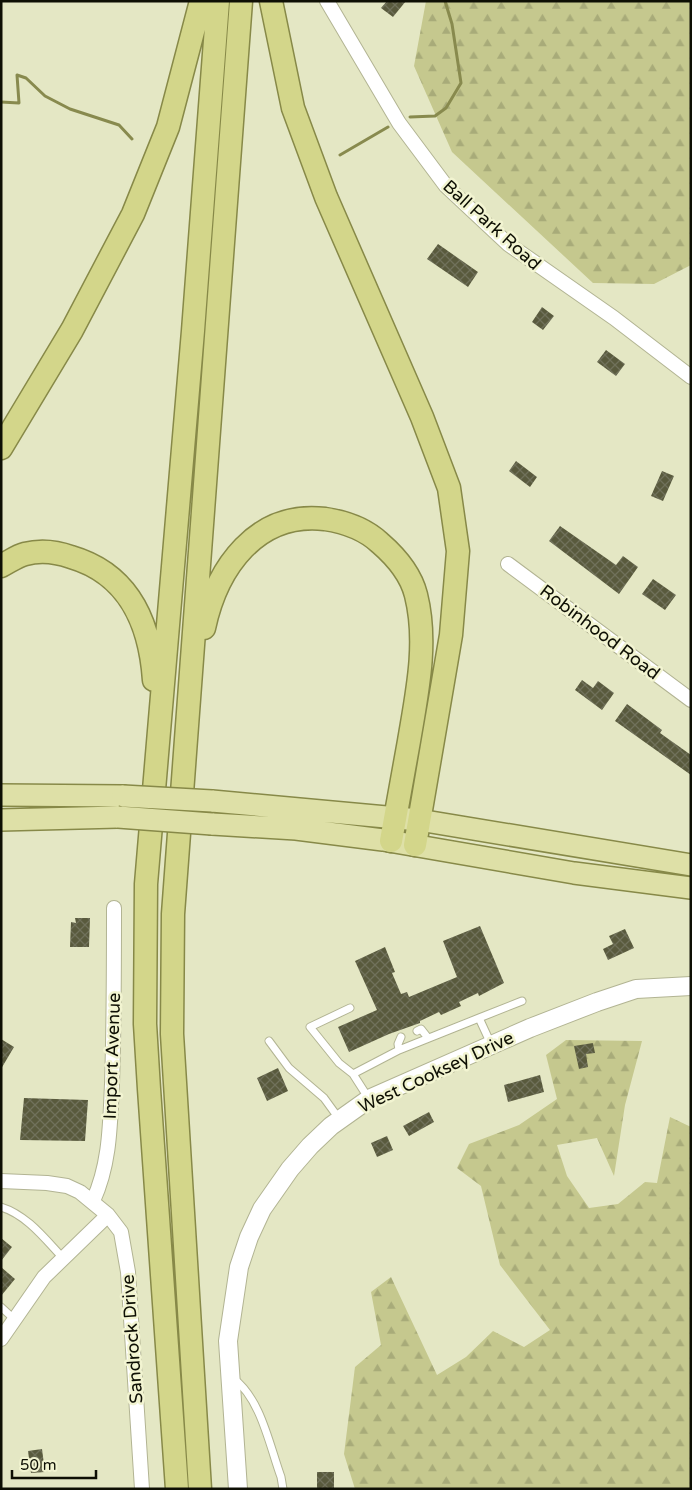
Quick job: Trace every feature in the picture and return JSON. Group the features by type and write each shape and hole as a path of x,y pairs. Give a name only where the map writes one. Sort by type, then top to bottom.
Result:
{"highway":[{"path":"1,448 72,330 133,214 168,127 201,1"},
{"path":"177,1489 145,1024 146,884 193,331 218,1"},
{"path":"200,1489 172,1034 173,914 188,694 242,1"},
{"path":"271,1 296,117 326,198 422,417 448,488 458,551 451,635 415,845"},
{"path":"188,694 208,607 226,569 251,540 275,525 306,517 340,521 370,534 396,558 416,594 421,634 420,675 391,842"},
{"path":"1,566 25,554 55,552 85,561 112,577 132,600 144,628 153,665 158,734"}],"main road":[{"path":"1,795 123,796 212,801 396,817 691,865"},
{"path":"1,820 118,817 296,829 415,845 574,874 691,888"}],"street":[{"name":"Ball Park Road","path":"327,1 399,123 446,186 508,244 614,318 691,377"},
{"name":"Robinhood Road","path":"508,564 691,700"},
{"name":"Import Avenue","path":"93,1201 106,1166 110,1128 114,1032 114,908"},
{"name":"West Cooksey Drive","path":"238,1489 230,1376 229,1322 239,1267 249,1236 262,1209 290,1169 310,1146 340,1120 369,1099 491,1045 597,1002 636,989 691,986"},
{"name":"Sandrock Drive","path":"1,1180 67,1186 93,1201 108,1215 121,1232 128,1272 142,1489"},
{"path":"1,1339 44,1277 108,1215"}],"lane":[{"path":"353,1074 399,1050 522,1002"},
{"path":"350,1008 310,1027 339,1063 353,1074 369,1099"},
{"path":"479,1018 491,1045"},
{"path":"417,1031 421,1029 428,1038"},
{"path":"399,1050 400,1037"},
{"path":"269,1041 289,1068 324,1098 340,1120"},
{"path":"1,1207 12,1210 28,1221 63,1258"},
{"path":"1,1308 14,1319"},
{"path":"230,1376 242,1385 253,1400 281,1477 283,1489"}],"green space":[{"path":"426,1 691,1 691,265 654,284 593,283 452,152 414,66"},
{"path":"566,1040 642,1041 625,1105 614,1176 597,1138 557,1145 567,1176 589,1208 618,1204 645,1182 657,1183 670,1117 691,1127 691,1489 355,1489 344,1454 355,1367 381,1345 371,1292 391,1277 437,1375 466,1357 493,1331 524,1347 550,1330 500,1265 481,1186 457,1168 469,1144 519,1125 557,1099 546,1055"}],"building":[{"path":"387,1 406,1 393,17 381,8"},
{"path":"438,244 478,272 468,287 427,259"},
{"path":"542,307 554,316 543,330 532,322"},
{"path":"606,350 625,364 616,376 597,362"},
{"path":"516,461 537,477 530,487 509,471"},
{"path":"662,471 674,476 663,501 651,496"},
{"path":"560,526 616,565 623,556 638,567 619,594 549,541"},
{"path":"653,579 676,595 665,610 642,594"},
{"path":"582,680 593,688 598,681 614,693 602,710 575,690"},
{"path":"627,704 662,730 660,733 691,755 691,775 615,721"},
{"path":"75,918 90,918 89,947 70,947 71,922 76,923"},
{"path":"480,926 504,983 479,996 478,993 459,1002 461,1006 441,1015 439,1012 420,1021 420,1023 389,1034 349,1052 338,1027 377,1010 355,961 385,947 395,972 392,973 401,994 407,992 409,997 457,977 443,941"},
{"path":"625,929 634,948 608,960 603,949 613,944 609,936"},
{"path":"1,1039 14,1047 1,1069"},
{"path":"593,1043 595,1053 586,1054 588,1067 579,1069 574,1046"},
{"path":"278,1068 288,1091 267,1101 257,1078"},
{"path":"540,1075 544,1092 508,1102 504,1085"},
{"path":"24,1098 88,1100 85,1141 20,1140"},
{"path":"429,1112 434,1122 409,1136 403,1126"},
{"path":"387,1136 393,1150 377,1157 371,1143"},
{"path":"1,1238 12,1247 1,1261"},
{"path":"1,1267 15,1279 1,1296"},
{"path":"42,1449 45,1472 31,1473 28,1451"},
{"path":"317,1472 334,1472 334,1489 317,1489"}],"waterway":[{"path":"410,117 435,116 446,108 461,83 452,24 445,1"},
{"path":"1,102 19,103 17,75 26,78 45,96 70,109 119,125 132,139"},
{"path":"340,155 388,127"}]}
